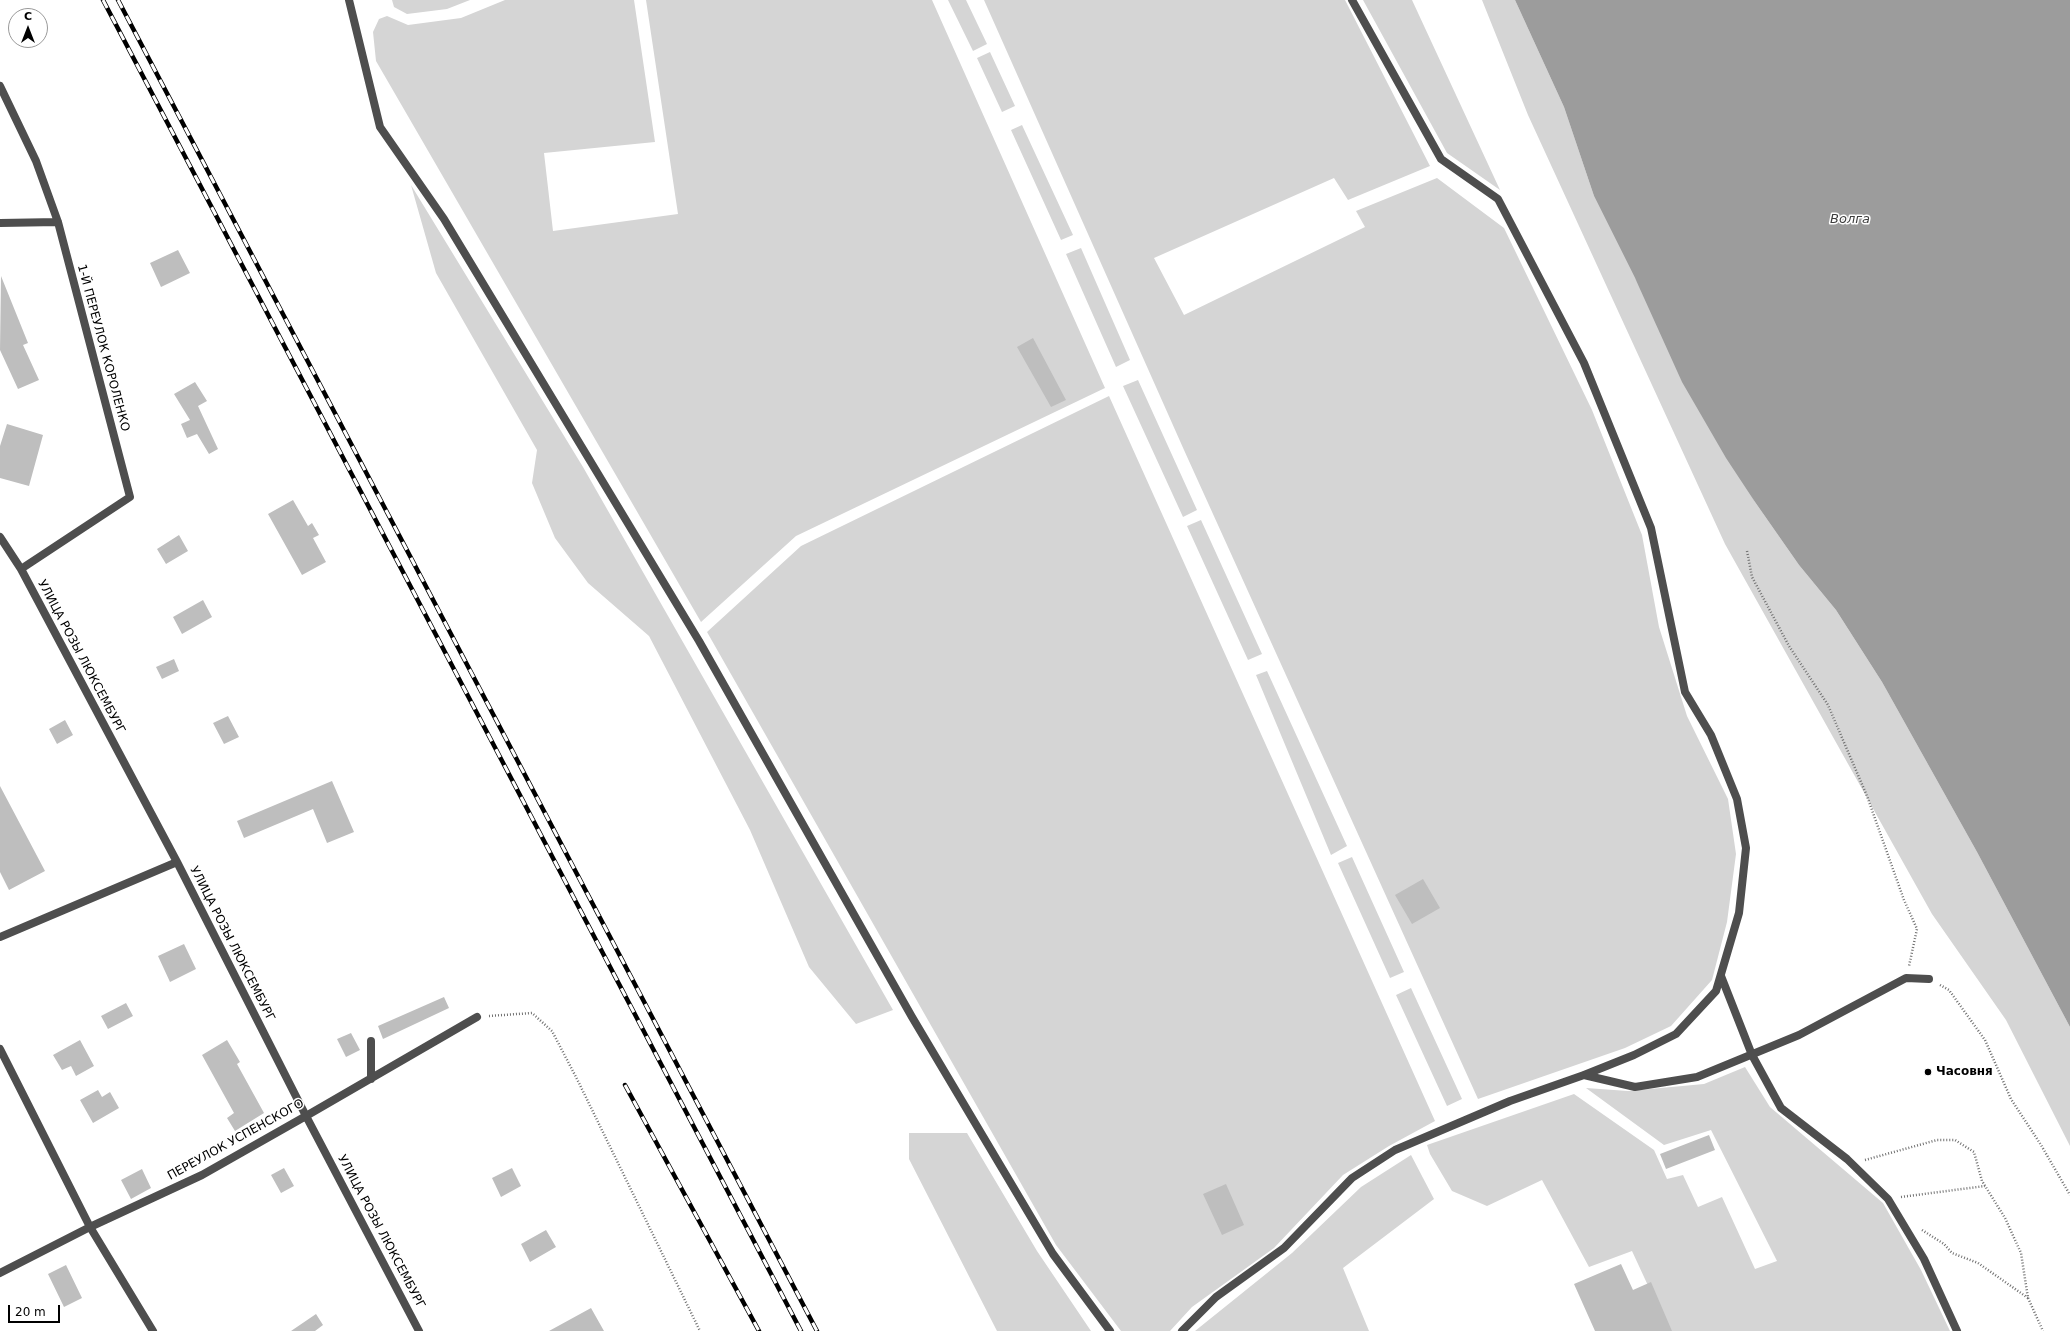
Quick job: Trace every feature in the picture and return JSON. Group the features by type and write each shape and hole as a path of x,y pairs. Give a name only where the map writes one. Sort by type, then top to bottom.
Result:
{"street":[{"path":"349,0 380,127 444,219 699,641 912,1018 1053,1254 1110,1331"},
{"path":"1182,1331 1216,1297 1284,1248 1352,1178 1395,1150 1510,1101 1584,1075 1634,1055 1676,1034 1716,991 1739,913 1746,848 1737,799 1711,735 1685,692 1651,528 1584,364 1498,199 1441,159 1352,0"},
{"name":"1-Й ПЕРЕУЛОК КОРОЛЕНКО","path":"0,86 36,161 58,222 130,497 21,569"},
{"path":"0,223 58,222"},
{"name":"УЛИЦА РОЗЫ ЛЮКСЕМБУРГ","path":"0,538 21,569 177,862 306,1116 419,1331"},
{"path":"0,937 177,862"},
{"path":"1721,976 1752,1056 1781,1108 1851,1163 1888,1198 1924,1259 1957,1331"},
{"path":"1584,1075 1635,1087 1697,1077 1752,1056 1799,1035 1906,978 1929,980"},
{"name":"ПЕРЕУЛОК УСПЕНСКОГО","path":"0,1273 90,1227 202,1175 477,1018"},
{"path":"371,1041 371,1079"},
{"path":"0,1049 90,1227 153,1331"}],"path":[{"path":"1747,551 1752,577 1789,646 1828,705 1843,737 1867,796 1904,900 1918,929 1906,978"},
{"path":"1929,980 1949,990 1985,1040 2011,1099 2041,1145 2070,1195"},
{"path":"477,1018 532,1013 552,1031 700,1331"},
{"path":"1851,1163 1937,1140 1955,1140 1974,1152 1982,1181 2005,1218 2021,1253 2028,1298 2042,1331"},
{"path":"1888,1198 1986,1186"},
{"path":"1903,1223 1929,1233 1944,1244 1952,1253 1978,1263 2028,1298"}],"shaded area":[{"path":"392,0 470,0 447,9 407,14 394,7"},
{"path":"505,0 634,0 655,142 544,153 553,231 678,214 646,0 932,0 1105,388 796,536 701,622 376,61 373,32 379,19 387,16 408,25 461,18"},
{"path":"948,0 966,0 987,44 973,51"},
{"path":"984,0 1345,0 1430,166 1348,200 1334,178 1154,258 1184,315 1365,227 1356,211 1437,178 1504,228 1592,410 1642,535 1659,627 1687,716 1728,799 1736,854 1727,922 1712,980 1671,1026 1625,1048 1478,1099 1184,450"},
{"path":"1363,0 1412,0 1500,190 1447,153"},
{"path":"1482,0 1515,0 1564,107 1594,196 1635,278 1755,502 1799,565 1836,610 1882,682 1977,852 2070,1027 2070,1146 2006,1020 1932,914 1725,544 1528,115"},
{"path":"990,52 1015,106 1002,112 977,58"},
{"path":"1022,125 1073,235 1061,240 1011,130"},
{"path":"411,185 583,467 893,1010 856,1024 809,967 750,830 649,636 588,583 555,538 532,483 537,450 436,273"},
{"path":"1081,248 1130,360 1116,367 1066,254"},
{"path":"1138,380 1197,510 1183,517 1123,386"},
{"path":"1109,396 1435,1121 1389,1146 1343,1175 1274,1248 1192,1307 1170,1331 1121,1331 1056,1245 707,632 801,546"},
{"path":"1201,520 1262,654 1248,660 1187,526"},
{"path":"1267,671 1347,846 1331,855 1256,675"},
{"path":"1352,857 1404,972 1390,978 1338,863"},
{"path":"1411,988 1462,1099 1447,1106 1396,995"},
{"path":"1745,1067 1770,1107 1883,1203 1921,1270 1950,1331 1669,1331 1632,1251 1589,1267 1542,1180 1487,1206 1452,1191 1430,1154 1427,1145 1574,1094 1654,1150 1667,1179 1683,1175 1698,1207 1722,1197 1755,1269 1777,1261 1711,1130 1664,1145 1586,1088 1628,1091 1704,1084"},
{"path":"909,1133 967,1133 1037,1251 1091,1331 997,1331 909,1159"},
{"path":"1411,1155 1434,1199 1343,1268 1369,1331 1195,1331 1292,1253 1361,1187"}],"water":[{"name":"Волга","path":"1515,0 2070,0 2070,1027 1977,852 1882,682 1836,610 1799,565 1755,502 1726,458 1682,382 1635,278 1594,196 1564,107"}],"building":[{"path":"178,250 190,273 161,287 150,263"},
{"path":"1,276 28,343 23,345 39,380 18,389 0,350"},
{"path":"1033,338 1066,400 1051,407 1017,347"},
{"path":"195,382 207,401 198,406 218,449 209,454 197,434 187,438 181,424 190,420 174,394"},
{"path":"7,424 43,435 29,486 0,478 0,446"},
{"path":"293,500 308,526 312,523 319,535 313,538 326,562 302,575 268,514"},
{"path":"179,535 188,551 166,564 157,549"},
{"path":"203,600 212,617 182,634 173,617"},
{"path":"174,659 179,671 162,679 156,667"},
{"path":"228,716 239,737 224,744 213,723"},
{"path":"65,720 73,735 57,744 49,729"},
{"path":"332,781 354,832 327,843 313,809 244,838 237,821"},
{"path":"0,786 45,871 9,890 0,872"},
{"path":"1423,879 1440,908 1412,924 1395,895"},
{"path":"184,944 196,969 170,982 158,956"},
{"path":"444,997 449,1008 383,1039 378,1026"},
{"path":"126,1003 133,1016 108,1029 101,1016"},
{"path":"351,1033 360,1050 346,1057 337,1039"},
{"path":"80,1040 94,1066 76,1076 71,1066 62,1070 53,1055"},
{"path":"227,1040 240,1062 237,1064 264,1113 235,1131 227,1118 234,1113 202,1055"},
{"path":"98,1090 102,1097 110,1092 119,1108 93,1123 80,1100"},
{"path":"1709,1135 1715,1150 1666,1169 1660,1154"},
{"path":"284,1168 294,1186 281,1193 271,1175"},
{"path":"512,1168 521,1186 501,1197 492,1178"},
{"path":"142,1169 151,1188 131,1199 121,1180"},
{"path":"1226,1184 1244,1225 1222,1235 1203,1194"},
{"path":"546,1230 556,1247 530,1262 521,1244"},
{"path":"1621,1264 1633,1290 1651,1282 1672,1331 1595,1331 1574,1284"},
{"path":"66,1265 82,1298 64,1307 48,1274"},
{"path":"591,1308 604,1331 549,1331"},
{"path":"316,1314 323,1325 315,1331 291,1331"}],"railway":[{"path":"103,0 801,1331"},
{"path":"118,0 817,1331"},
{"path":"625,1085 759,1331"}],"place":[{"name":"Часовня","path":"1928,1072"}]}
